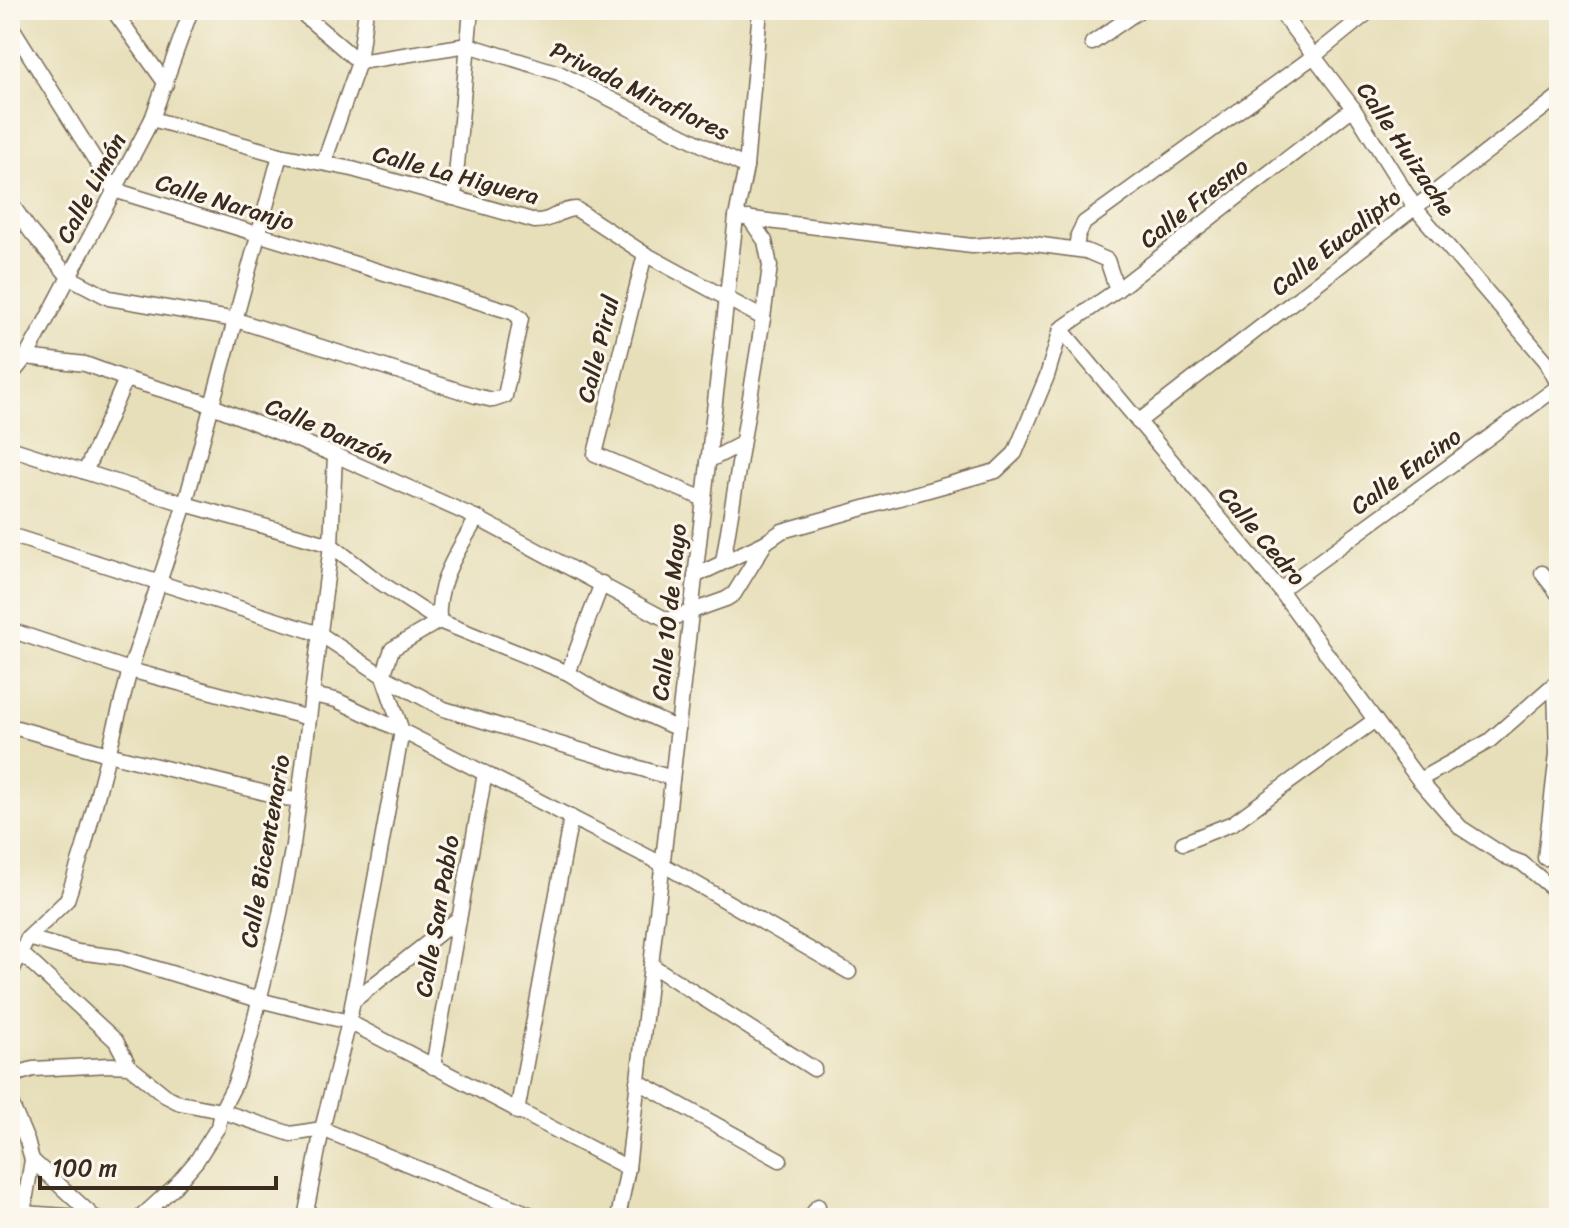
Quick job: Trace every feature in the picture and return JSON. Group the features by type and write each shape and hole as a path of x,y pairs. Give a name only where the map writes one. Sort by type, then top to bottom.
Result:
{"street":[{"path":"113,10 166,84"},
{"name":"Calle Limón","path":"10,377 26,357 152,119 191,10"},
{"path":"298,10 359,62 468,45"},
{"path":"324,162 359,62 366,10"},
{"path":"454,198 471,10"},
{"name":"Calle 10 de Mayo","path":"618,1218 628,1168 727,297 742,218 760,10"},
{"path":"1092,43 1140,10"},
{"name":"Calle Huizache","path":"1279,10 1353,108 1416,209 1553,356 1559,386"},
{"path":"1076,249 1084,223 1314,56 1371,10"},
{"path":"10,24 114,190"},
{"name":"Privada Miraflores","path":"468,45 559,73 746,167"},
{"name":"Calle Eucalipto","path":"1138,422 1559,96"},
{"name":"Calle Fresno","path":"1061,329 1117,290 1353,108"},
{"name":"Calle La Higuera","path":"152,119 280,155 324,162 535,221 548,221 566,209 576,209 645,254 763,318"},
{"path":"10,975 28,938 67,900 130,670 185,504 280,155"},
{"name":"Calle Naranjo","path":"114,190 512,312 521,318 505,396 493,400 236,320"},
{"path":"10,202 69,277 109,298 236,320"},
{"path":"742,218 972,246 1020,242 1076,249 1107,260 1117,290"},
{"path":"723,562 770,266 765,241 742,218"},
{"name":"Calle Pirul","path":"645,254 595,454 704,499"},
{"path":"695,576 766,542 782,531 996,471 1015,453 1047,376 1061,329"},
{"name":"Calle Cedro","path":"1061,329 1280,590 1419,780 1461,828 1529,869 1559,894"},
{"name":"Calle Danzón","path":"26,357 85,364 211,405 335,455 477,518 667,620 691,613"},
{"path":"85,472 126,379"},
{"name":"Calle Encino","path":"1280,590 1559,386"},
{"path":"708,461 741,444"},
{"path":"10,448 185,504 331,545 375,579 439,621 568,673 604,695 678,729"},
{"name":"Calle Bicentenario","path":"140,1218 175,1186 197,1160 218,1127 221,1111 234,1086 259,1000 279,919 298,801 331,545 335,455"},
{"path":"439,621 438,602 447,570 477,518"},
{"path":"10,535 320,634 383,676 444,709 672,778"},
{"path":"691,613 734,594 766,542"},
{"path":"1542,573 1559,595"},
{"path":"568,673 602,583"},
{"path":"305,1218 322,1129 349,1022 402,731 383,676 392,649 439,621"},
{"path":"10,630 130,670 309,718"},
{"path":"1419,780 1489,741 1557,681"},
{"path":"1545,858 1557,754 1557,681"},
{"path":"312,695 336,700 402,731 571,817 662,864 849,972"},
{"path":"1183,843 1233,823 1375,720"},
{"path":"10,726 298,801"},
{"name":"Calle San Pablo","path":"433,1067 485,773"},
{"path":"517,1112 571,817"},
{"path":"1529,869 1559,847"},
{"path":"353,1001 459,918"},
{"path":"28,938 78,952 118,957 259,1000 349,1022 628,1168"},
{"path":"20,952 116,1041 129,1066 166,1096 180,1103 221,1111 291,1134 322,1129 515,1213 539,1218"},
{"path":"651,965 814,1069"},
{"path":"10,1076 33,1069 129,1066"},
{"path":"637,1081 780,1160"},
{"path":"10,1101 32,1160 24,1216"},
{"path":"32,1160 95,1218"},
{"path":"10,1204 24,1216 95,1218"}]}
